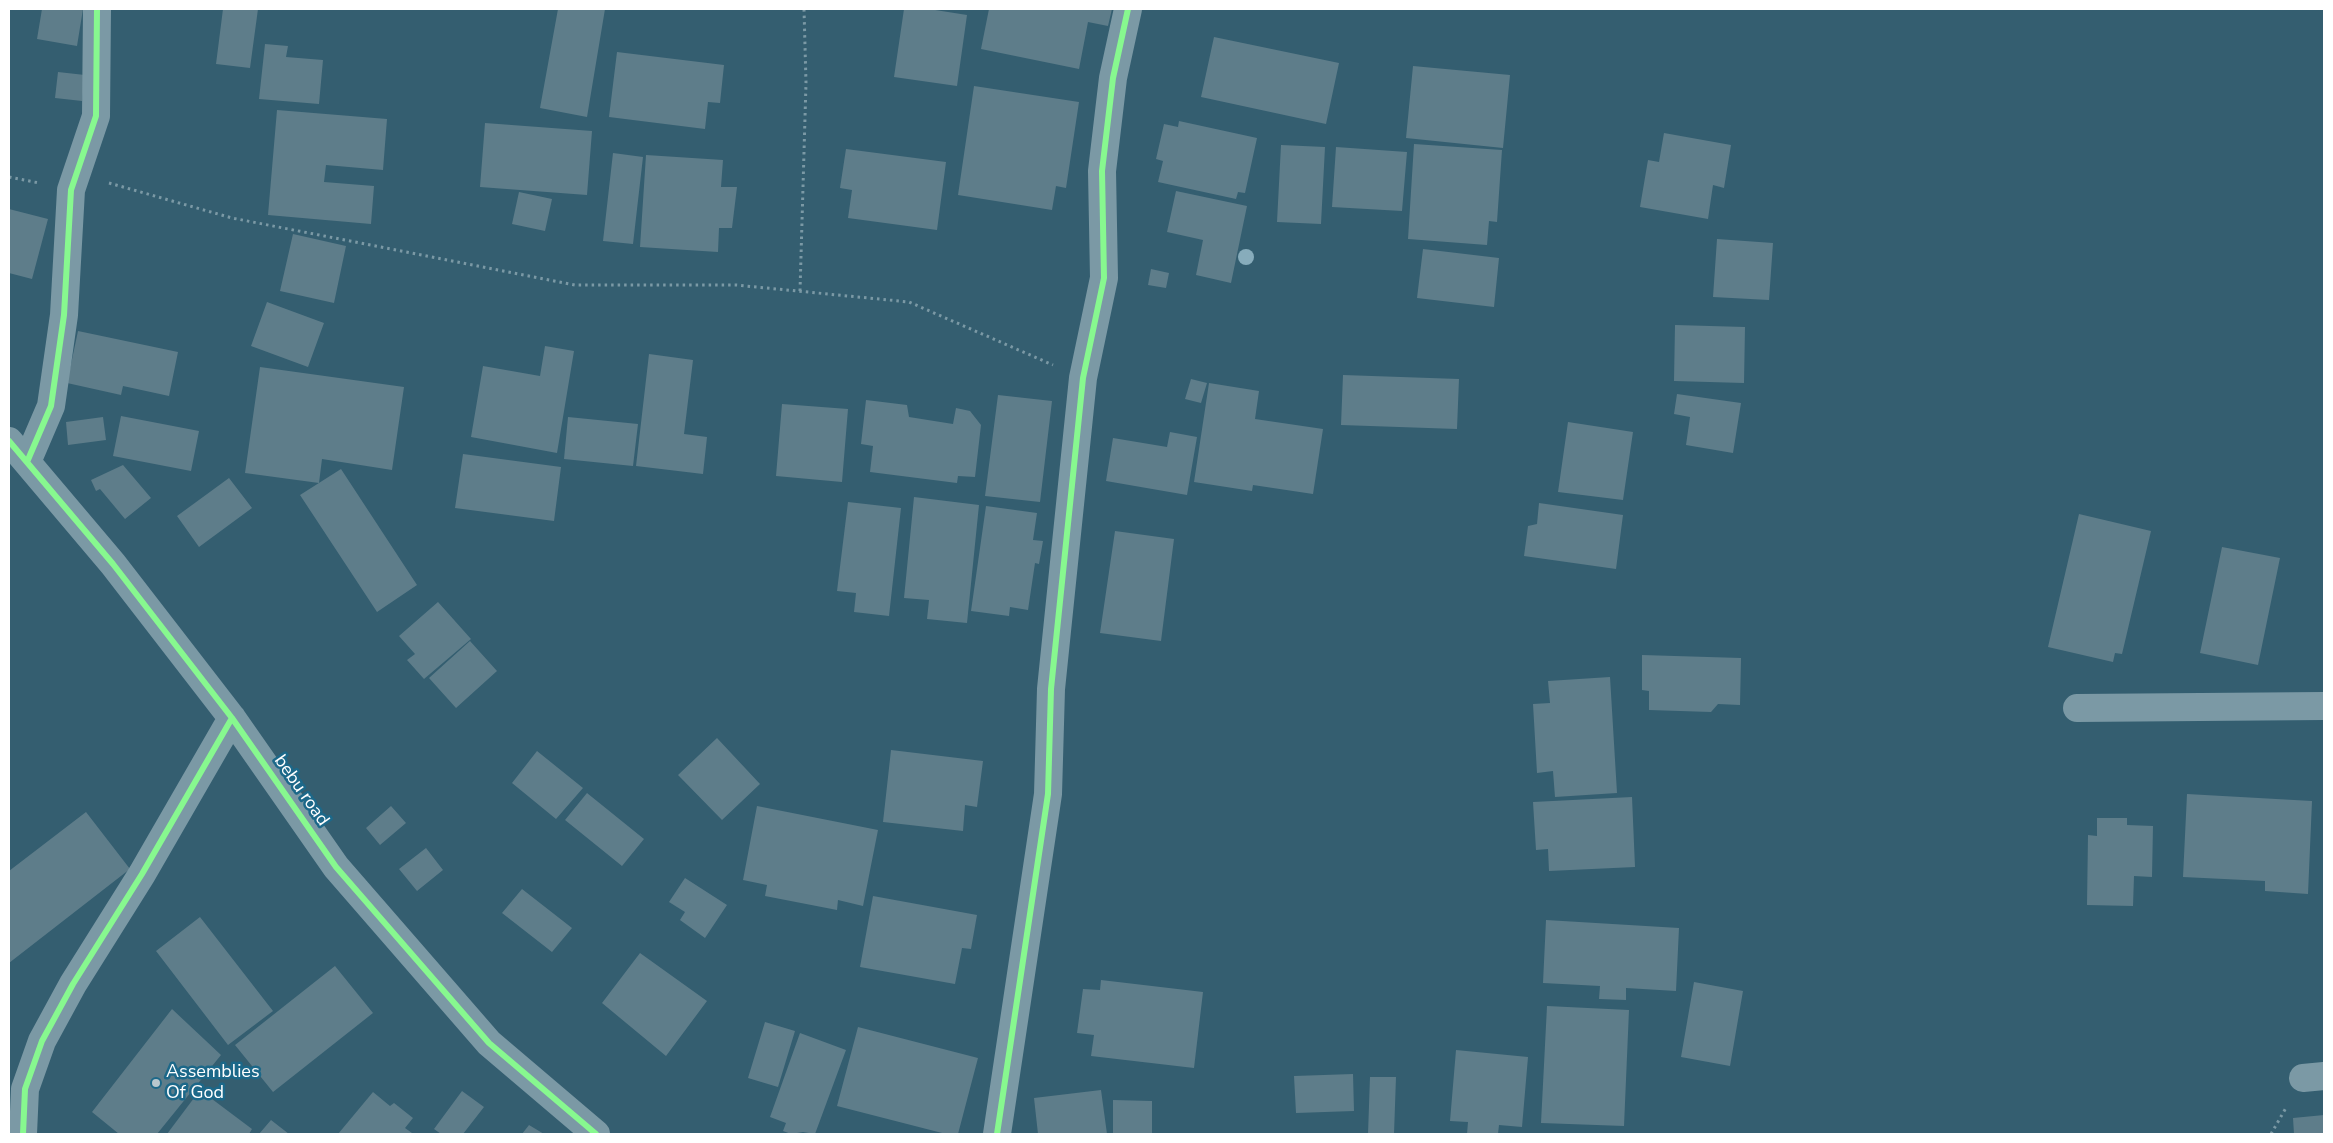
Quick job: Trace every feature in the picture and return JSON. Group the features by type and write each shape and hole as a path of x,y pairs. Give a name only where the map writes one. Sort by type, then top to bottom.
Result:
{"street":[{"path":"27,462 51,406 64,315 71,190 96,116 97,9"},
{"path":"997,1134 1048,794 1051,689 1083,378 1104,278 1102,171 1113,78 1128,9"},
{"name":"bebu road","path":"9,441 113,564 232,718 336,867 490,1043 596,1134"},
{"path":"2324,706 2077,714 2324,716"},
{"path":"23,1134 25,1089 42,1041 73,984 142,874 232,718"}],"path":[{"path":"800,292 806,83 804,9"},
{"path":"9,177 71,190 111,183 232,218 575,285 736,284 909,302 1083,378"}],"building":[{"path":"42,9 83,9 77,46 37,39"},
{"path":"223,9 258,9 250,68 216,64"},
{"path":"558,9 605,9 587,117 540,108"},
{"path":"904,9 929,9 967,15 957,86 894,77"},
{"path":"989,9 1112,9 1108,26 1088,22 1079,69 981,49"},
{"path":"1214,37 1339,63 1326,124 1201,97"},
{"path":"265,44 288,46 286,57 323,60 319,104 259,99"},
{"path":"617,52 724,65 720,103 708,102 705,129 609,117"},
{"path":"1413,66 1510,75 1503,148 1406,138"},
{"path":"58,72 85,75 82,101 55,98"},
{"path":"974,86 1079,102 1066,188 1056,186 1052,210 958,195"},
{"path":"277,110 387,119 383,170 326,165 324,182 374,186 371,224 268,215"},
{"path":"1179,121 1257,138 1245,193 1238,192 1236,199 1158,182 1163,161 1156,159 1164,124 1178,127"},
{"path":"485,123 592,131 587,195 480,187"},
{"path":"1664,133 1731,145 1724,188 1713,185 1708,219 1640,207 1648,160 1659,162"},
{"path":"1414,144 1502,150 1497,222 1489,221 1487,245 1408,239"},
{"path":"1281,145 1325,147 1321,224 1277,222"},
{"path":"1336,147 1407,152 1402,211 1332,207"},
{"path":"846,149 946,162 937,230 848,218 852,190 840,188"},
{"path":"613,153 643,157 633,244 603,241"},
{"path":"646,155 723,160 721,187 737,187 732,228 719,228 718,252 640,247"},
{"path":"1176,191 1247,206 1231,283 1196,275 1203,240 1167,232"},
{"path":"519,192 552,199 545,231 512,224"},
{"path":"9,209 48,219 32,279 9,273"},
{"path":"293,234 346,246 334,303 280,291"},
{"path":"1717,239 1773,243 1769,300 1713,297"},
{"path":"1423,249 1499,258 1494,307 1417,298"},
{"path":"1151,269 1169,273 1166,288 1148,285"},
{"path":"267,302 324,323 308,367 251,346"},
{"path":"1675,325 1745,327 1744,383 1674,381"},
{"path":"78,331 178,352 169,396 123,386 121,395 67,383"},
{"path":"545,346 574,351 557,453 471,437 483,366 540,376"},
{"path":"649,354 693,360 684,434 707,437 703,474 636,466"},
{"path":"260,367 404,387 392,470 322,459 319,483 245,473"},
{"path":"1343,375 1459,379 1457,429 1341,425"},
{"path":"1191,379 1207,383 1201,403 1185,399"},
{"path":"1209,383 1259,391 1255,419 1323,429 1313,494 1253,485 1252,491 1194,482"},
{"path":"1677,394 1741,403 1733,453 1686,445 1690,417 1674,414"},
{"path":"998,395 1052,401 1040,502 985,496"},
{"path":"866,400 907,405 909,417 953,424 956,408 970,411 981,425 975,477 958,476 957,483 870,472 873,446 861,444"},
{"path":"782,404 848,409 842,482 776,476"},
{"path":"121,416 199,431 191,471 113,456"},
{"path":"103,417 106,440 68,445 66,422"},
{"path":"568,417 638,424 633,466 564,459"},
{"path":"1568,422 1633,432 1623,500 1558,492"},
{"path":"1170,432 1197,437 1187,495 1106,481 1113,438 1167,447"},
{"path":"463,454 561,467 554,521 455,508"},
{"path":"123,465 151,498 125,519 100,489 96,491 91,480"},
{"path":"341,469 417,585 377,612 300,495"},
{"path":"229,478 252,508 199,547 177,516"},
{"path":"914,497 979,505 967,623 927,619 929,600 904,598"},
{"path":"848,502 901,508 889,616 854,612 856,593 837,591"},
{"path":"1539,503 1623,515 1616,569 1524,556 1528,526 1537,524"},
{"path":"986,506 1037,513 1033,540 1043,541 1039,564 1035,563 1028,610 1010,607 1009,616 971,611"},
{"path":"2079,514 2151,531 2122,654 2115,653 2113,662 2048,647"},
{"path":"1115,531 1174,539 1161,641 1100,633"},
{"path":"2222,547 2280,558 2258,665 2200,653"},
{"path":"438,602 471,639 424,679 407,660 415,654 399,636"},
{"path":"470,641 497,671 456,708 429,678"},
{"path":"1642,655 1741,658 1740,705 1718,704 1711,712 1649,710 1649,691 1642,690"},
{"path":"1610,677 1617,793 1555,797 1553,771 1537,773 1533,704 1550,703 1548,681"},
{"path":"717,738 760,784 722,820 678,775"},
{"path":"891,750 983,761 977,807 965,805 963,831 883,822"},
{"path":"537,751 583,788 556,819 512,783"},
{"path":"587,793 644,839 622,866 565,820"},
{"path":"2187,794 2312,801 2308,894 2265,891 2265,881 2183,877"},
{"path":"1632,797 1635,867 1549,871 1548,849 1536,850 1533,802"},
{"path":"391,806 406,823 380,845 366,828"},
{"path":"757,806 878,830 863,906 838,900 837,910 765,896 767,885 743,880"},
{"path":"86,812 130,869 9,963 9,871"},
{"path":"2097,818 2127,818 2127,825 2153,826 2152,877 2134,876 2133,906 2087,905 2088,835 2097,836"},
{"path":"426,848 443,870 417,891 399,869"},
{"path":"685,878 727,905 705,938 680,920 685,912 669,902"},
{"path":"522,889 572,928 552,952 502,913"},
{"path":"873,896 977,915 971,949 962,948 955,984 860,967"},
{"path":"200,917 273,1011 228,1045 156,951"},
{"path":"1546,920 1679,928 1676,991 1626,988 1626,1000 1599,999 1600,986 1543,983"},
{"path":"640,953 707,1001 666,1056 602,1003"},
{"path":"335,966 373,1013 273,1092 235,1045"},
{"path":"1101,980 1203,992 1194,1068 1091,1056 1094,1035 1077,1033 1083,989 1100,990"},
{"path":"1694,982 1743,991 1730,1066 1681,1057"},
{"path":"1547,1006 1629,1010 1624,1126 1541,1123"},
{"name":"Assemblies Of God","path":"172,1009 221,1055 157,1134 119,1134 92,1112"},
{"path":"765,1022 795,1031 778,1087 748,1078"},
{"path":"858,1027 978,1058 958,1134 946,1134 837,1106"},
{"path":"800,1033 846,1050 815,1134 803,1132 791,1134 783,1131 786,1123 770,1117"},
{"path":"1456,1050 1528,1057 1522,1127 1499,1125 1498,1134 1467,1134 1468,1122 1450,1121"},
{"path":"1353,1074 1354,1111 1296,1113 1294,1076"},
{"path":"1370,1077 1396,1077 1394,1134 1368,1134"},
{"path":"200,1090 252,1129 249,1134 167,1134"},
{"path":"1101,1090 1107,1134 1038,1134 1034,1098"},
{"path":"462,1091 484,1107 463,1134 441,1134 434,1129"},
{"path":"373,1092 390,1106 394,1103 413,1118 405,1128 411,1134 338,1134"},
{"path":"1113,1100 1152,1101 1152,1134 1113,1134"},
{"path":"2324,1115 2324,1134 2294,1134 2293,1118"},
{"path":"271,1120 289,1134 259,1134"},
{"path":"529,1125 544,1134 522,1134"}],"cycle path":[{"path":"27,462 51,406 64,315 71,190 96,116 97,9"},
{"path":"997,1134 1048,794 1051,689 1083,378 1104,278 1102,171 1113,78 1128,9"},
{"path":"9,441 113,564 232,718 336,867 489,1043 596,1134"},
{"path":"23,1134 25,1089 42,1041 73,984 142,874 232,718"}],"place":[{"name":"Assemblies Of God","path":"156,1083"}]}
